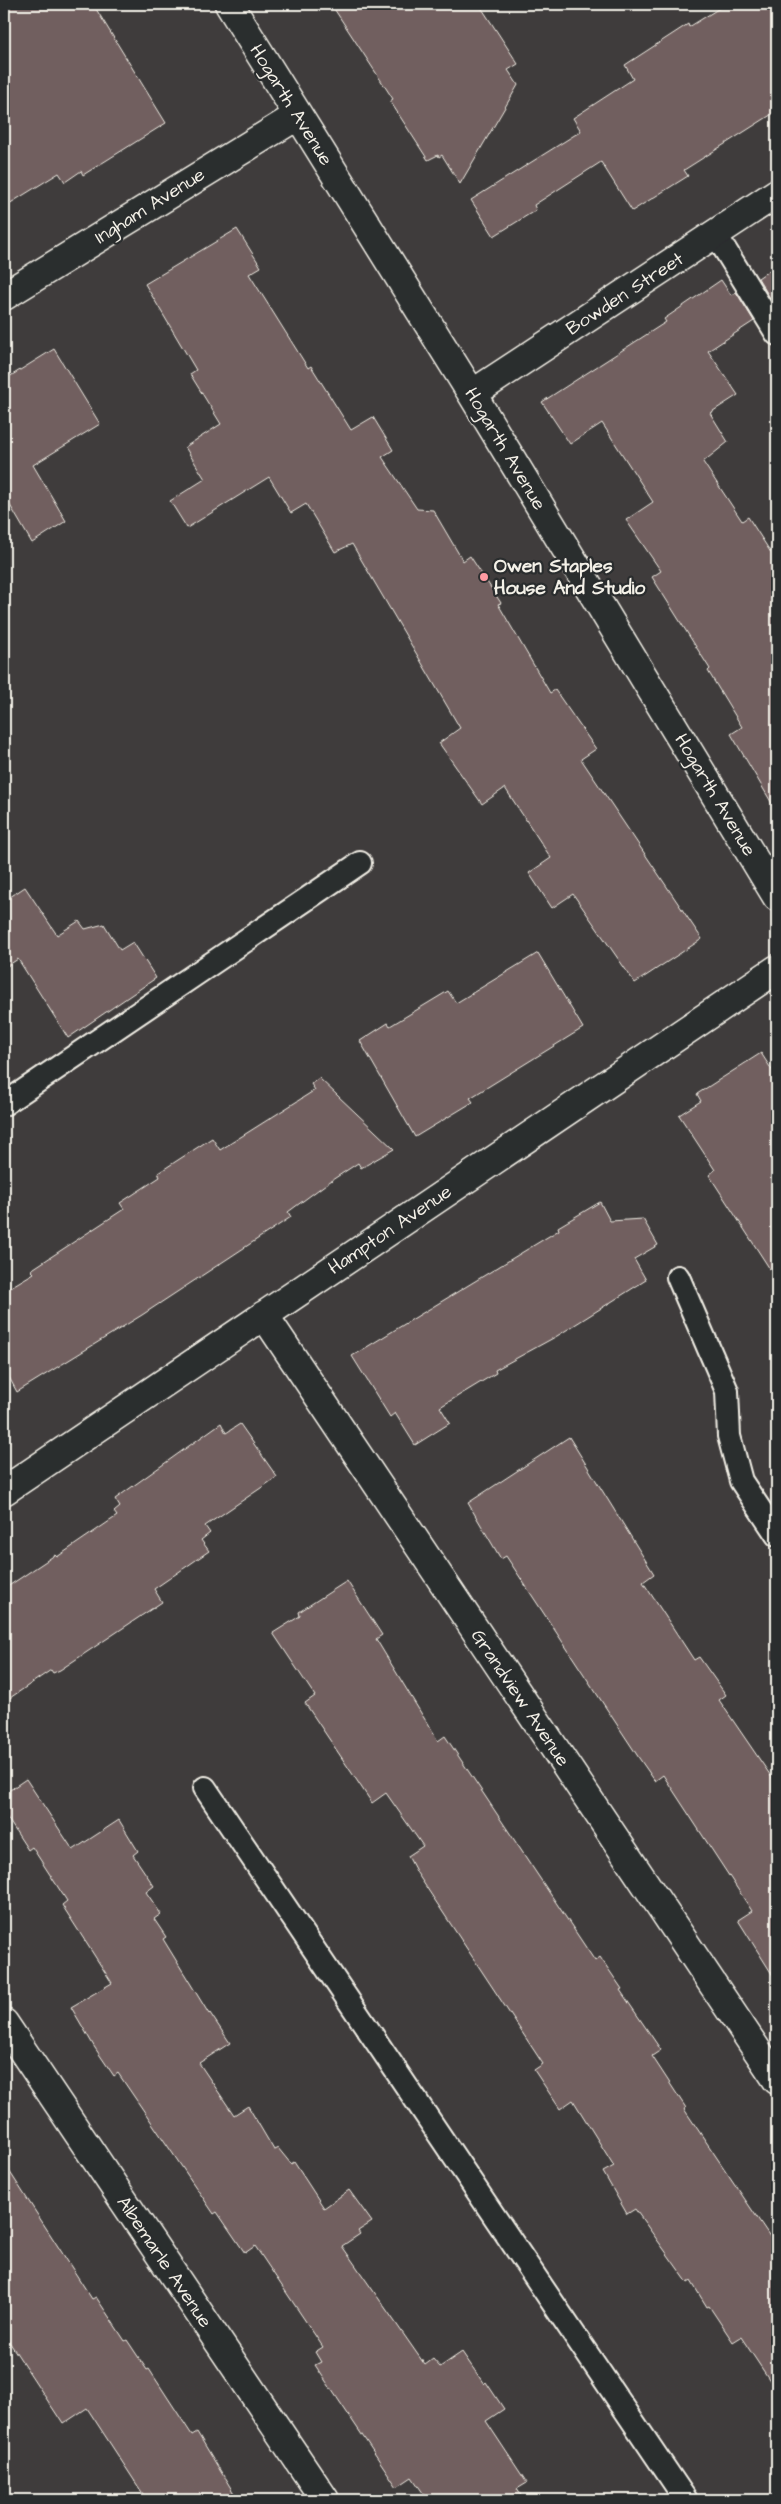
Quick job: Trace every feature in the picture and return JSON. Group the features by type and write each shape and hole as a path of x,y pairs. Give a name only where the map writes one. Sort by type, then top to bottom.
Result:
{"street":[{"name":"Hogarth Avenue","path":"229,4 297,116 472,394 777,897"},
{"name":"Ingham Avenue","path":"4,296 297,116"},
{"name":"Bowden Street","path":"472,394 716,235 777,193"},
{"name":"Hampton Avenue","path":"4,1491 777,969"},
{"name":"Grandview Avenue","path":"264,1315 777,2080"},
{"name":"Albemarle Avenue","path":"4,2023 325,2500"}],"lane":[{"path":"716,235 777,334"},
{"path":"4,1104 360,863"},
{"path":"678,1277 726,1391 729,1436 741,1481 777,1535"},
{"path":"205,1788 686,2500"}],"building":[{"path":"4,4 93,4 166,123 83,175 81,171 65,182 59,173 4,207"},
{"path":"331,4 479,4 518,64 508,70 518,85 460,184 442,155 428,160 390,101 393,99"},
{"path":"726,4 777,4 777,111 684,170 688,176 632,211 601,162 534,205 536,210 494,236 471,200 581,131 573,118 633,79 625,65 688,24 689,27"},
{"path":"237,229 261,267 249,274 308,368 311,366 351,430 373,417 393,450 382,457 417,509 433,510 463,561 470,556 501,603 498,604 550,693 555,690 596,749 581,759 702,939 635,983 573,894 552,908 529,873 551,858 505,788 482,804 439,743 460,728 352,544 335,552 306,504 291,513 269,477 187,528 170,501 205,479 185,447 221,424 190,374 196,370 145,284"},
{"path":"777,265 777,305 775,306 758,278"},
{"path":"721,280 731,295 736,292 754,321 708,351 738,395 710,413 728,442 703,462 742,521 748,517 777,562 777,812 731,734 742,727 708,671 710,669 652,577 661,571 626,520 653,502 602,423 570,444 542,402 666,322 664,319"},
{"path":"54,349 100,424 33,465 66,521 32,543 4,495 4,380"},
{"path":"25,887 57,935 79,921 85,929 104,924 120,950 133,942 156,978 68,1038 18,959 4,968 4,901"},
{"path":"538,953 583,1028 470,1098 473,1102 415,1137 360,1041 388,1023 390,1026 448,991 456,1003"},
{"path":"761,1053 777,1078 777,1280 709,1175 715,1170 679,1115 701,1101 697,1094"},
{"path":"319,1078 394,1149 361,1168 358,1163 288,1212 291,1217 142,1315 17,1392 4,1368 4,1291 34,1273 31,1270 124,1209 120,1203 160,1177 158,1173 212,1138 220,1150 315,1090 311,1084"},
{"path":"600,1202 610,1221 643,1219 658,1245 634,1259 646,1280 557,1336 495,1370 496,1373 440,1407 450,1423 415,1445 395,1413 390,1417 352,1356 559,1230 558,1227"},
{"path":"221,1423 226,1433 240,1424 277,1477 205,1526 210,1533 201,1540 209,1551 154,1589 162,1602 60,1670 53,1673 51,1670 4,1702 4,1589 55,1555 57,1557 117,1516 114,1512 120,1507 115,1499"},
{"path":"569,1437 654,1574 643,1582 694,1660 699,1657 726,1695 719,1700 777,1785 777,1982 738,1920 752,1911 663,1775 655,1781 506,1556 501,1559 468,1503"},
{"path":"347,1581 382,1635 376,1639 438,1741 445,1736 595,1961 600,1957 622,1989 620,1990 661,2050 652,2056 686,2108 684,2109 777,2247 777,2391 741,2337 733,2342 709,2306 707,2307 691,2281 688,2283 635,2209 627,2214 603,2172 614,2166 573,2100 560,2109 534,2070 543,2064 417,1873 408,1856 423,1846 386,1793 372,1803 305,1703 315,1696 273,1633 300,1616 299,1612"},
{"path":"26,1779 73,1850 119,1820 138,1851 133,1855 154,1886 146,1892 161,1914 154,1919 166,1937 163,1939 209,2014 230,2043 199,2063 234,2115 248,2106 274,2150 278,2148 291,2164 294,2162 324,2208 349,2190 372,2222 358,2231 360,2234 342,2246 425,2365 433,2359 440,2367 462,2352 484,2384 486,2382 504,2409 486,2421 527,2483 517,2489 524,2500 428,2500 412,2477 397,2487 315,2365 321,2362 315,2352 323,2347 255,2246 245,2253 217,2212 214,2214 118,2073 114,2076 71,2007 112,1983 62,1905 67,1901 32,1847 28,1850 4,1813 4,1794"},
{"path":"4,2163 92,2299 96,2297 125,2341 127,2340 147,2370 149,2369 192,2435 197,2432 238,2500 147,2500 87,2408 63,2424 4,2334"}],"place":[{"name":"Owen Staples House And Studio","path":"484,577"}]}
